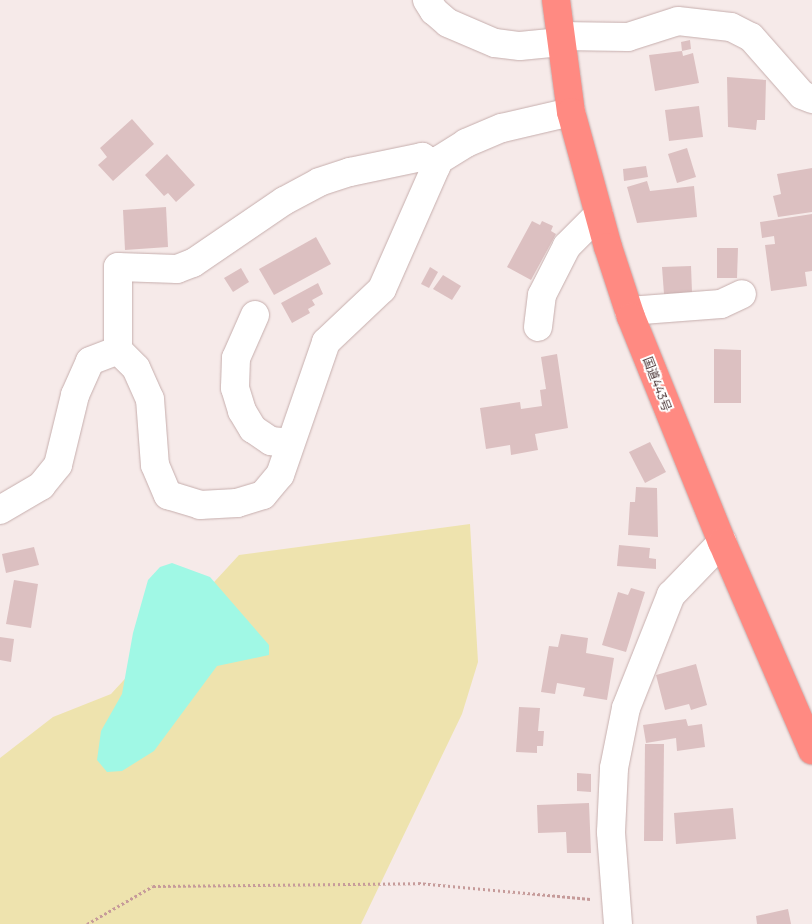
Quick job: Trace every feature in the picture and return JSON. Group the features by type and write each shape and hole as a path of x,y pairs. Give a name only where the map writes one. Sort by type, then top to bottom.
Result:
{"highway":[{"name":"国道443号","path":"556,0 571,112 599,214 629,310 722,542 812,750"}],"street":[{"path":"427,0 434,12 448,24 495,43 520,46 561,39 628,37 678,21 730,27 751,37 802,95 812,99"},
{"path":"436,166 422,157 350,172 319,182 284,201 192,263 177,269 118,266 118,350 136,368 150,399 155,465 168,495 200,505 238,503 263,496 280,475 326,342 382,290 439,160 466,143 502,128 571,112"},
{"path":"538,327 542,295 567,246 599,214"},
{"path":"629,310 721,304 742,294"},
{"path":"255,315 236,358 235,388 242,411 252,429 271,441 290,443"},
{"path":"0,510 42,486 58,465 74,395 90,361 118,350"},
{"path":"617,913 611,832 614,768 626,708 671,595 722,542"}],"path":[{"path":"87,924 153,886 418,883 617,913"}],"shaded area":[{"path":"470,524 478,662 462,714 361,924 0,924 0,758 53,717 111,694 239,555"},
{"path":"172,563 210,577 269,645 269,655 217,666 154,751 122,771 107,772 97,760 101,731 122,694 133,633 148,580 160,567"}],"building":[{"path":"690,40 691,49 682,51 681,42"},
{"path":"682,51 683,56 693,53 699,83 655,91 649,55"},
{"path":"727,77 766,80 765,120 757,120 756,130 728,127"},
{"path":"699,106 703,137 669,141 665,110"},
{"path":"132,119 154,144 113,181 98,165 107,157 100,148"},
{"path":"687,148 696,177 677,183 668,154"},
{"path":"167,154 195,185 176,202 168,193 164,196 145,175"},
{"path":"646,166 648,177 624,181 623,169"},
{"path":"812,168 812,212 778,217 773,196 781,194 777,174"},
{"path":"647,181 650,191 694,186 697,217 637,223 627,187"},
{"path":"166,207 168,247 125,250 123,210"},
{"path":"812,214 812,271 805,272 807,286 771,291 765,245 775,244 774,236 762,238 760,222"},
{"path":"532,221 540,225 542,221 553,226 551,231 556,234 531,280 507,267"},
{"path":"316,237 331,264 274,295 259,269"},
{"path":"717,248 738,248 737,278 717,278"},
{"path":"691,266 692,292 664,294 662,267"},
{"path":"430,267 438,272 429,288 421,284"},
{"path":"241,268 249,282 233,292 224,278"},
{"path":"443,275 461,286 452,300 433,289"},
{"path":"318,283 323,294 312,300 315,305 308,309 310,313 292,323 281,303"},
{"path":"714,349 741,350 741,403 714,403"},
{"path":"557,354 568,428 535,434 538,450 511,455 510,445 486,449 480,408 520,402 521,409 542,406 540,390 546,389 541,357"},
{"path":"650,442 666,472 645,483 629,452"},
{"path":"636,487 657,488 658,537 628,535 630,502 635,502"},
{"path":"619,545 650,548 649,558 656,559 656,569 617,566"},
{"path":"34,547 39,565 6,573 2,554"},
{"path":"14,580 38,584 31,628 6,624"},
{"path":"631,588 645,592 626,652 602,645 618,592 628,595"},
{"path":"561,634 588,638 586,653 614,658 607,700 583,696 585,688 557,683 555,694 541,692 549,646 558,647"},
{"path":"0,637 14,639 11,662 0,660"},
{"path":"696,664 707,705 691,710 689,704 665,710 656,675"},
{"path":"519,707 540,708 538,731 544,731 543,746 537,746 537,753 516,752"},
{"path":"686,719 688,726 702,724 705,747 677,751 676,738 646,743 643,725"},
{"path":"645,744 664,744 663,841 644,841"},
{"path":"577,773 591,774 591,792 577,791"},
{"path":"589,803 591,853 567,853 566,832 538,833 537,805"},
{"path":"733,808 736,839 676,844 674,813"},
{"path":"788,909 791,924 757,924 756,916"}]}
